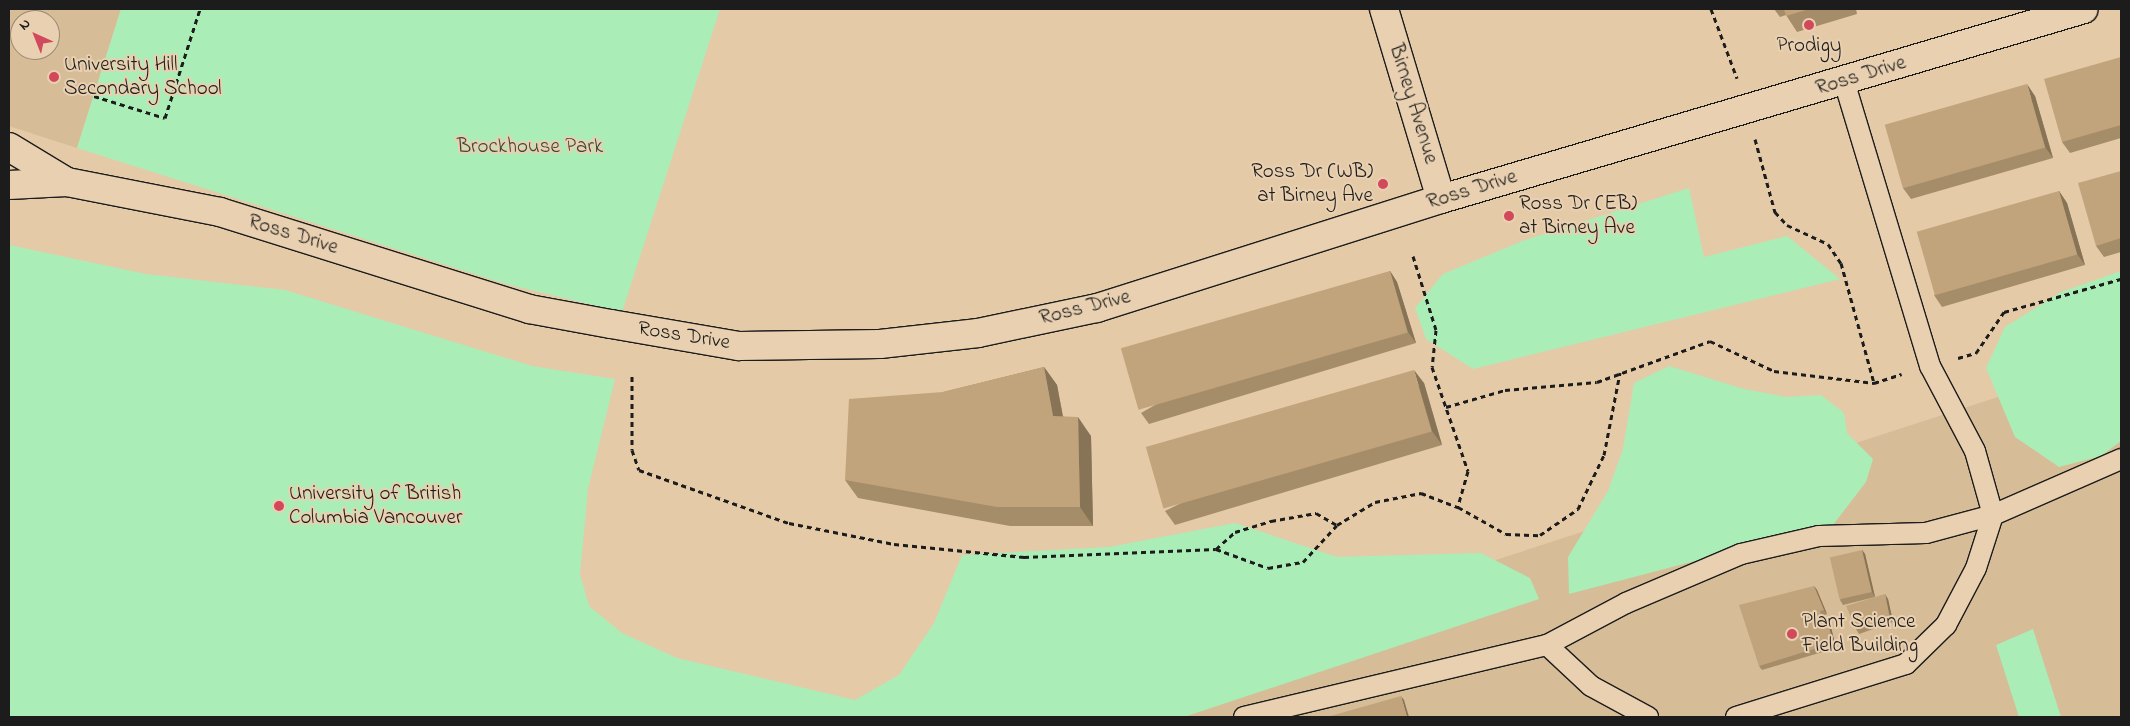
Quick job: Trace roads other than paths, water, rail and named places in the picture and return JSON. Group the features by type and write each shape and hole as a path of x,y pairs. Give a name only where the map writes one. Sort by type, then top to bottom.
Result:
{"street":[{"name":"Birney Avenue","path":"1384,9 1441,199"},
{"name":"Ross Drive","path":"9,185 67,182 220,212 529,309 740,346 880,344 978,333 1087,310 1441,199 2084,9"},
{"name":"Ross Drive","path":"9,147 67,182"}],"lane":[{"path":"1736,717 1906,664 1946,625 1976,568 1993,515 1976,451 1930,366 1844,81"},
{"path":"1244,717 1547,645 1626,603 1741,554 1819,536 1926,533 1993,515 2121,459"},
{"path":"1547,645 1592,686 1648,717"}],"place":[{"name":"Prodigy","path":"1809,25"},
{"name":"University Hill Secondary School","path":"54,77"},
{"name":"Ross Dr (WB) at Birney Ave","path":"1383,184"},
{"name":"Ross Dr (EB) at Birney Ave","path":"1509,216"},
{"name":"University of British Columbia Vancouver","path":"279,506"},
{"name":"Plant Science Field Building","path":"1792,634"}],"park label":[{"name":"Brockhouse Park","path":"530,147"}]}
